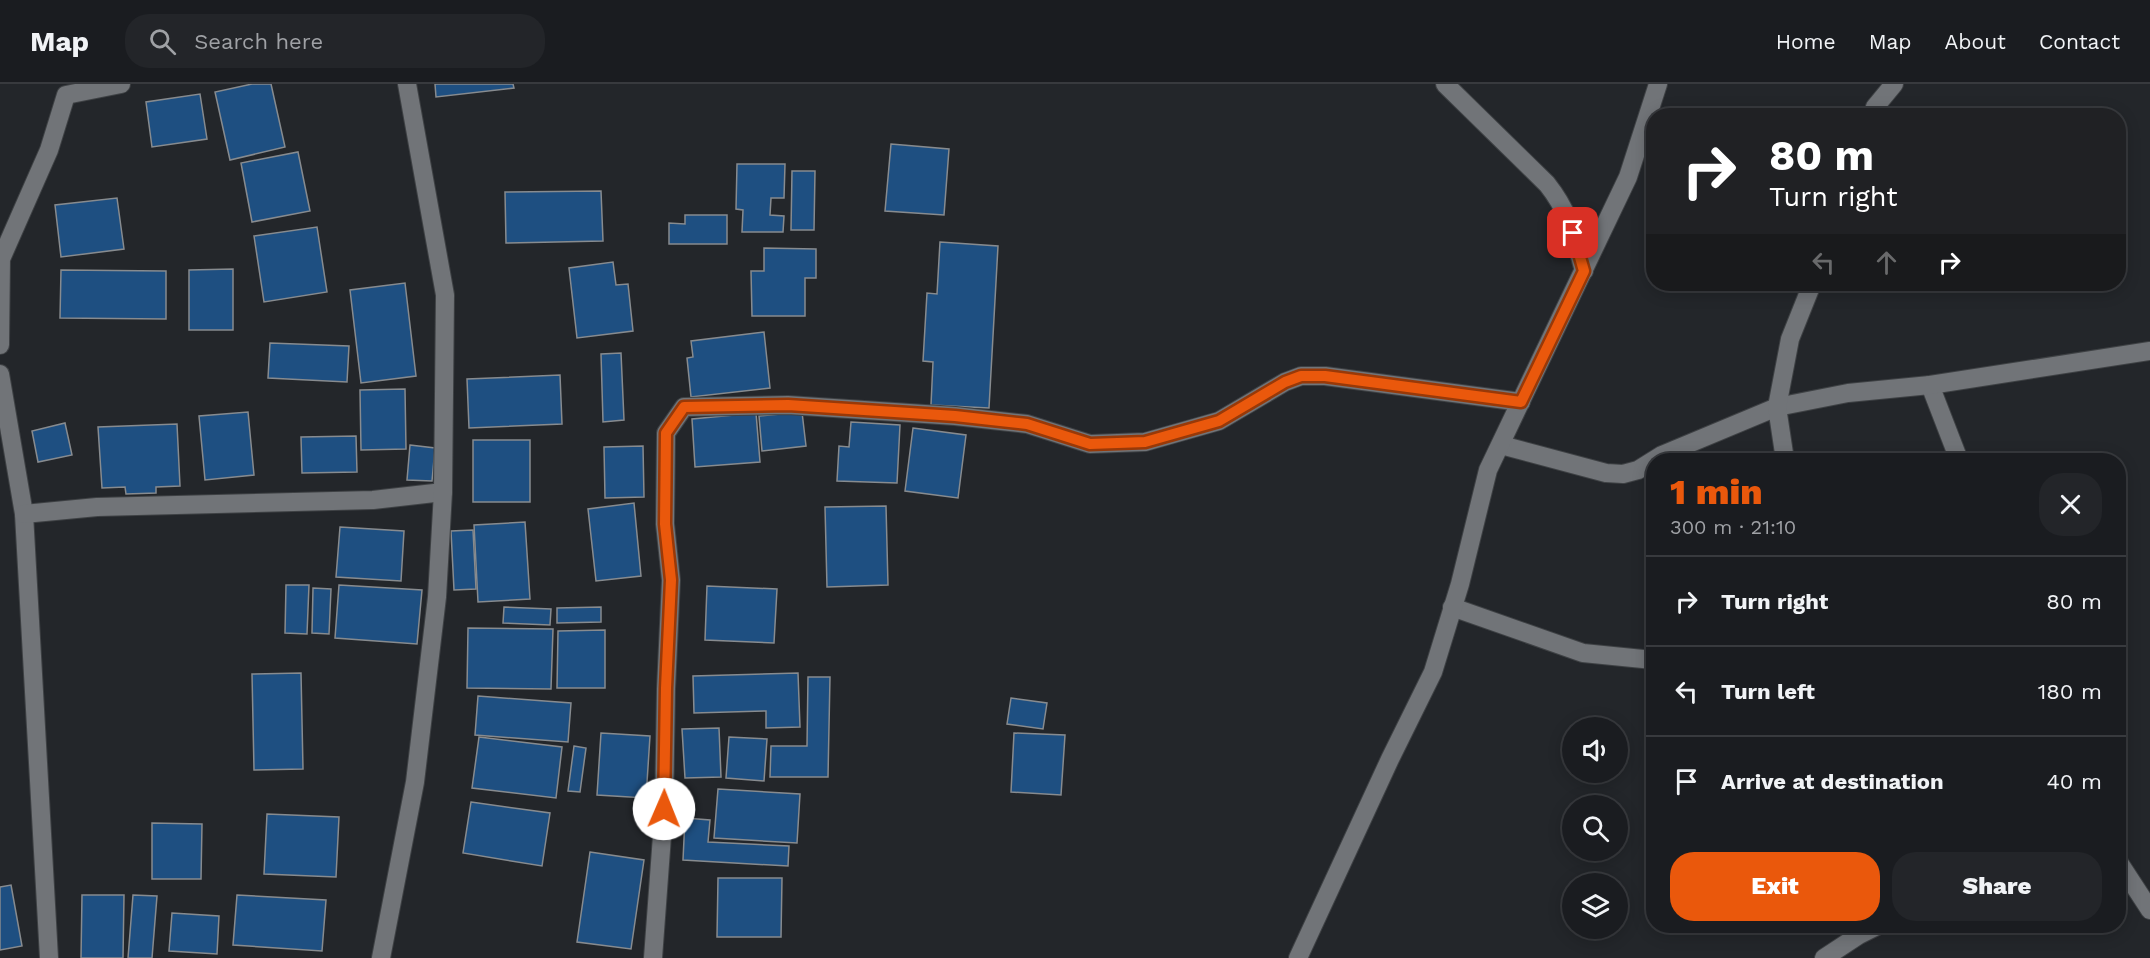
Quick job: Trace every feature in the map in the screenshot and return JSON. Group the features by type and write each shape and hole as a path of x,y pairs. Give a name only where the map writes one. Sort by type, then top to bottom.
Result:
{"street":[{"path":"0,345 2,258 49,150 66,95 121,84"},
{"path":"381,958 415,782 436,597 443,492 445,294 407,84"},
{"path":"1445,84 1559,198 1568,213 1584,271"},
{"path":"1650,108 1658,84"},
{"path":"1875,108 1894,84"},
{"path":"1298,958 1433,672 1460,584 1488,470 1628,177 1646,121"},
{"path":"1784,453 1777,407 1790,339 1809,291"},
{"path":"1667,453 1777,407 1848,393 1930,385 2150,351"},
{"path":"0,374 24,514 49,958"},
{"path":"653,958 664,809 671,580 665,524 666,433 684,407 788,405 955,416 1027,424 1090,444 1145,442 1219,421 1285,382 1301,376 1325,376 1521,402"},
{"path":"1930,385 1956,453"},
{"path":"1501,445 1606,473 1623,474 1646,465"},
{"path":"24,514 108,507 373,500 443,492"},
{"path":"1452,607 1583,653 1646,659"},
{"path":"2126,873 2150,910"},
{"path":"1824,958 1863,933"}],"building":[{"path":"252,84 271,84 285,147 230,160 215,92"},
{"path":"435,84 513,84 514,88 436,97"},
{"path":"200,94 207,139 152,147 146,102"},
{"path":"891,144 949,149 944,215 885,211"},
{"path":"298,152 310,211 252,222 241,163"},
{"path":"737,164 785,164 784,198 771,198 770,215 784,216 783,232 742,232 743,210 736,209"},
{"path":"792,171 815,171 814,230 791,230"},
{"path":"601,191 603,241 506,243 505,192"},
{"path":"117,198 124,249 61,257 55,205"},
{"path":"685,215 727,215 727,244 669,244 669,223 685,224"},
{"path":"317,227 327,292 264,302 254,236"},
{"path":"940,242 998,246 989,408 931,405 933,362 923,361 927,293 937,294"},
{"path":"764,248 816,249 816,278 805,278 805,316 752,316 751,271 764,271"},
{"path":"613,262 616,285 628,284 633,331 577,338 569,268"},
{"path":"233,269 233,330 189,330 189,270"},
{"path":"61,270 166,271 166,319 60,318"},
{"path":"405,283 416,376 361,383 350,290"},
{"path":"764,332 770,388 691,397 687,358 693,357 691,341"},
{"path":"270,343 349,346 347,382 268,378"},
{"path":"621,353 624,420 603,422 601,354"},
{"path":"560,375 562,424 469,428 467,379"},
{"path":"405,389 406,449 361,450 360,390"},
{"path":"248,412 254,475 205,480 199,416"},
{"path":"802,412 806,446 762,451 759,416"},
{"path":"756,413 760,462 695,467 692,419"},
{"path":"851,422 900,425 897,483 837,481 839,446 849,447"},
{"path":"65,423 72,455 38,462 32,431"},
{"path":"177,424 180,486 156,487 156,493 126,494 125,487 102,488 98,427"},
{"path":"913,428 966,435 958,498 905,491"},
{"path":"356,436 357,472 302,473 301,437"},
{"path":"473,440 530,440 530,502 473,502"},
{"path":"410,445 435,448 432,481 407,480"},
{"path":"643,446 644,497 605,498 604,447"},
{"path":"634,503 641,576 596,581 588,509"},
{"path":"886,506 888,585 827,587 825,507"},
{"path":"525,522 530,599 478,602 474,525"},
{"path":"340,527 404,531 401,581 336,577"},
{"path":"473,530 476,589 454,590 451,531"},
{"path":"286,585 309,585 307,634 285,633"},
{"path":"339,585 422,590 417,644 335,638"},
{"path":"707,586 777,589 774,643 705,640"},
{"path":"313,588 331,589 329,634 312,633"},
{"path":"504,607 551,609 550,625 503,623"},
{"path":"601,607 601,622 557,623 557,608"},
{"path":"468,628 553,629 551,689 467,688"},
{"path":"605,630 605,688 557,688 558,631"},
{"path":"301,673 303,769 254,770 252,674"},
{"path":"798,673 800,727 766,728 766,711 694,713 693,676"},
{"path":"808,677 830,677 828,777 770,777 771,746 807,746"},
{"path":"478,696 571,703 568,742 475,735"},
{"path":"1011,698 1047,703 1043,729 1007,724"},
{"path":"719,728 721,777 685,778 682,729"},
{"path":"601,733 650,736 646,798 597,795"},
{"path":"1014,733 1065,735 1061,795 1011,792"},
{"path":"479,737 562,747 556,798 472,788"},
{"path":"729,737 767,739 764,781 726,778"},
{"path":"574,746 586,748 580,792 568,791"},
{"path":"718,789 800,794 797,843 714,838"},
{"path":"471,802 550,813 542,866 463,853"},
{"path":"267,814 339,817 336,877 264,874"},
{"path":"685,818 710,820 708,842 789,846 788,866 683,860"},
{"path":"152,823 202,824 201,879 152,879"},
{"path":"590,852 644,860 631,949 577,942"},
{"path":"718,878 782,878 781,937 717,937"},
{"path":"11,885 22,946 0,950 0,887"},
{"path":"82,895 124,895 123,958 81,958"},
{"path":"133,895 157,896 152,958 128,958"},
{"path":"237,895 326,900 322,951 233,945"},
{"path":"172,913 219,916 217,954 169,951"}],"route":[{"path":"664,809 671,580 665,524 666,433 684,407 788,405 955,416 1027,424 1090,444 1145,442 1219,421 1285,382 1301,376 1325,376 1521,402 1584,271 1573,233"}]}
